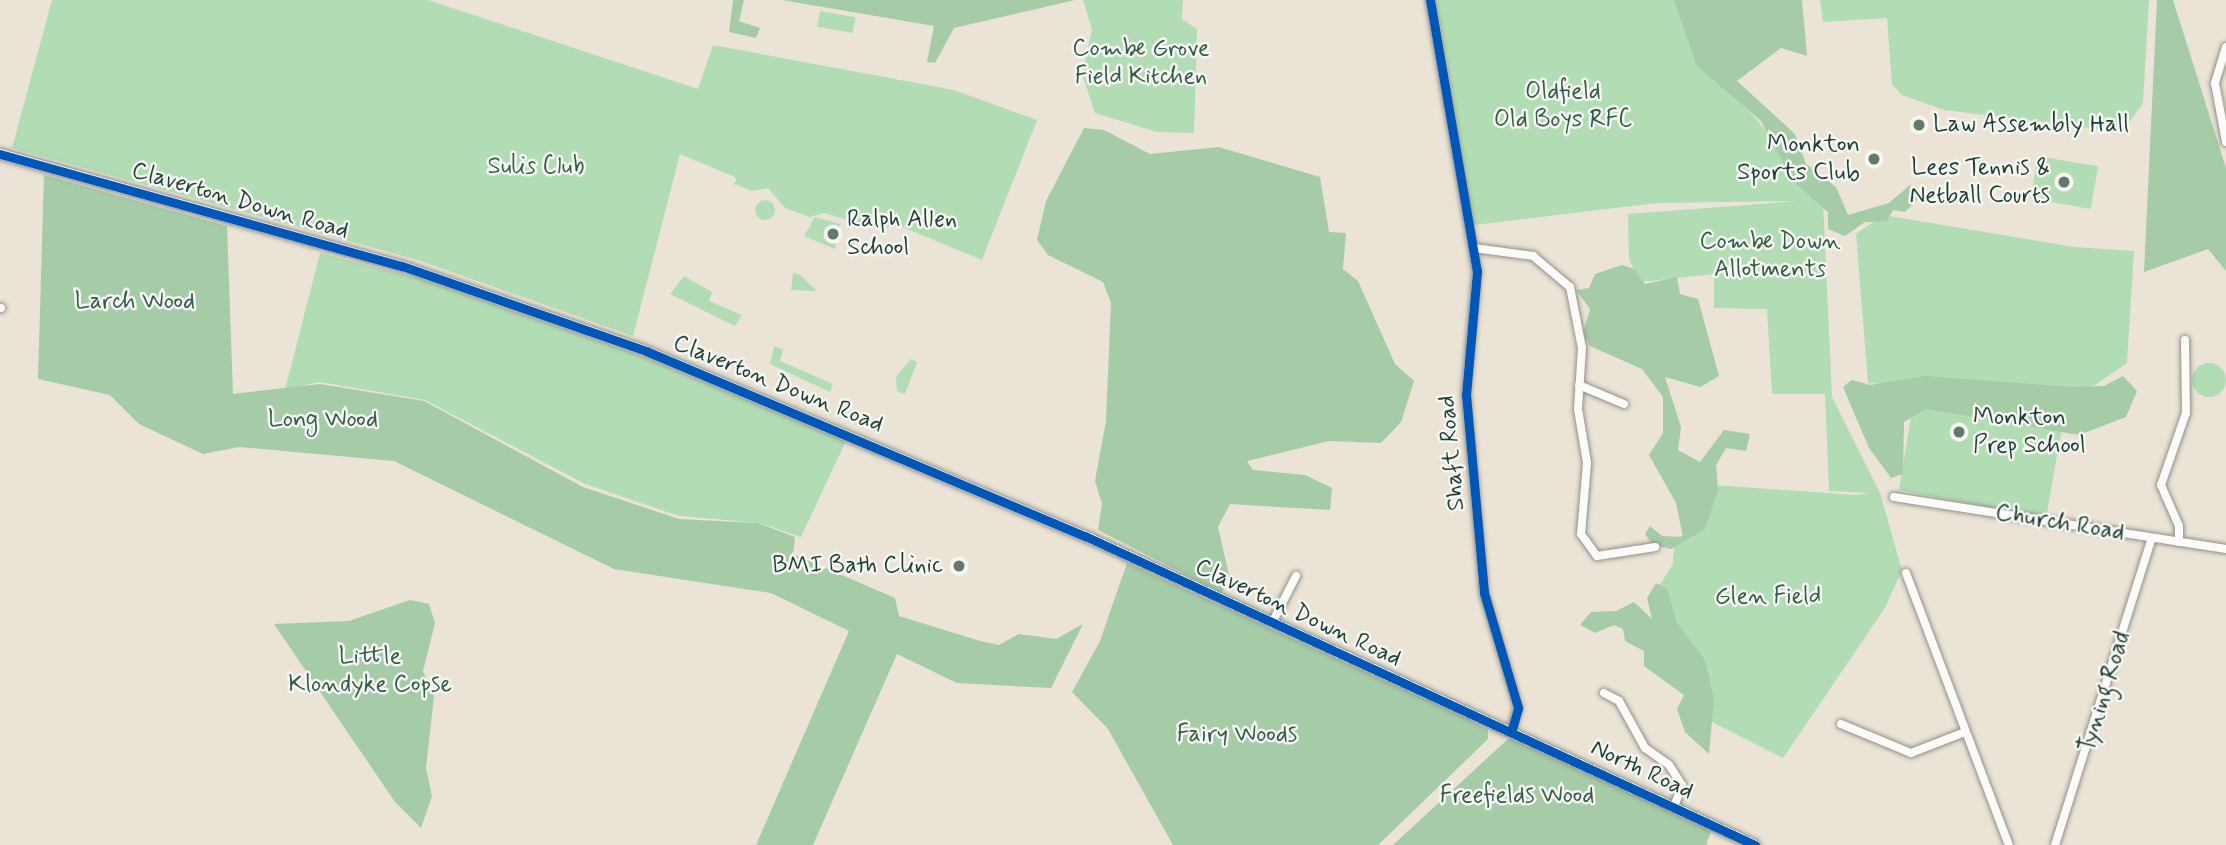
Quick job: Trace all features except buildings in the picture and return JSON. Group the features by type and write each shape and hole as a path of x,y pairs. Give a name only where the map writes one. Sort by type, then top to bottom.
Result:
{"street":[{"name":"Shaft Road","path":"1430,0 1474,248 1477,312 1466,394 1484,593 1518,708 1511,732"},
{"path":"2226,47 2215,83 2226,142"},
{"name":"Claverton Down Road","path":"0,154 402,266 646,351 1021,508 1511,732"},
{"path":"1474,248 1516,250 1559,273 1579,318 1579,385 1587,463 1578,523 1586,548 1603,556 1655,547"},
{"path":"2179,542 2178,523 2161,485 2184,428 2185,340"},
{"path":"1579,385 1624,404"},
{"name":"Church Road","path":"1894,497 2226,549"},
{"name":"Tyning Road","path":"2055,845 2152,538"},
{"path":"1906,573 2009,845"},
{"path":"1272,623 1296,576"},
{"path":"1604,693 1619,701 1645,748 1669,765 1682,785 1674,807"},
{"path":"1841,724 1911,754 1965,732"},
{"name":"North Road","path":"1511,732 1755,845"}],"green space":[{"name":"Sulis Club","path":"52,0 428,0 698,89 713,45 954,90 1037,120 982,260 900,226 878,228 824,213 810,217 785,208 768,188 752,191 734,184 737,178 680,154 633,336 418,260 12,148"},
{"path":"733,0 744,0 739,21 760,28 756,38 729,32"},
{"path":"782,0 1075,0 954,28 935,63 927,62 934,26"},
{"name":"Combe Grove Field Kitchen","path":"1083,0 1183,0 1182,19 1197,29 1194,133 1157,132 1095,113 1082,74 1092,30"},
{"path":"1436,0 1677,0 1704,70 1754,116 1823,201 1832,397 1880,493 1902,570 1885,608 1783,758 1694,713 1659,586 1673,564 1674,540 1697,527 1713,485 1856,495 1870,493 1829,491 1825,394 1772,394 1767,309 1714,308 1714,274 1640,282 1629,259 1628,214 1798,201 1657,203 1474,225"},
{"path":"1674,0 1802,0 1807,56 1781,48 1737,81 1795,134 1806,164 1836,187 1848,215 1889,203 1910,185 1919,198 1905,212 1893,210 1887,221 1865,222 1845,236 1828,229 1828,212 1793,181 1761,121 1697,66"},
{"path":"1820,0 2149,0 2143,103 2122,132 1944,110 1902,95 1892,84 1887,18 1823,22"},
{"path":"2157,0 2173,0 2226,168 2226,271 2208,249 2144,272"},
{"path":"820,11 855,17 853,33 817,27"},
{"path":"1084,128 1104,130 1150,154 1219,147 1320,177 1329,232 1346,233 1343,269 1358,281 1395,364 1414,381 1401,422 1381,443 1329,441 1247,461 1253,470 1305,475 1332,488 1330,510 1230,504 1218,527 1229,575 1222,593 1098,530 1102,504 1095,481 1106,421 1111,303 1103,282 1048,255 1037,240 1046,201"},
{"name":"Lees Tennis & Netball Courts","path":"2038,156 2098,167 2091,209 2031,198"},
{"path":"44,175 227,226 233,394 320,384 424,401 583,487 679,519 758,523 795,537 793,554 895,598 899,616 980,641 999,645 1019,634 1056,639 1083,624 1051,688 957,683 897,654 813,845 756,845 849,631 771,593 614,569 394,461 239,447 203,454 139,424 110,395 38,379"},
{"path":"761,200 769,200 775,210 769,220 761,220 755,214 755,206"},
{"path":"1883,215 2074,247 2134,251 2127,363 2066,405 2046,518 1899,490 1916,386 1868,383 1856,234"},
{"path":"815,217 840,224 835,249 804,236"},
{"path":"320,253 421,279 643,357 839,438 845,443 801,537 760,523 679,516 585,484 425,400 319,382 285,390"},
{"path":"1622,265 1634,269 1645,284 1677,277 1680,294 1698,299 1719,376 1700,387 1665,377 1681,427 1678,450 1700,462 1724,430 1750,434 1746,451 1726,448 1716,465 1718,491 1705,529 1671,549 1653,545 1645,534 1650,526 1662,536 1683,537 1676,503 1649,455 1663,433 1663,397 1642,369 1590,346 1583,333 1590,309 1576,290 1589,288 1595,274"},
{"path":"793,273 799,274 817,291 791,290"},
{"path":"684,276 712,292 709,301 742,315 735,326 670,294"},
{"path":"774,346 783,350 780,361 833,384 830,392 770,364"},
{"path":"911,359 917,362 905,394 897,391 896,377"},
{"path":"2209,363 2221,368 2226,380 2221,392 2209,397 2197,392 2192,380 2197,368"},
{"path":"1926,376 2071,387 2104,386 2123,376 2137,391 2126,417 2079,435 1926,409 1904,422 1903,474 1891,478 1869,448 1843,387 1852,380 1870,385"},
{"name":"Fairy Woods","path":"1127,563 1470,720 1488,730 1488,739 1378,845 1173,845 1108,729 1072,692 1100,641"},
{"path":"1656,583 1667,589 1677,623 1705,660 1714,699 1709,754 1685,732 1677,709 1684,695 1644,666 1644,651 1625,641 1623,629 1614,625 1595,633 1580,625 1591,612 1616,611 1634,602 1652,619 1647,598"},
{"name":"Little Klondyke Copse","path":"410,600 429,604 435,623 423,671 434,696 426,768 432,796 421,828 395,802 274,624 349,621"},
{"name":"Freefields Wood","path":"1509,738 1711,831 1706,845 1393,845"}],"cycle path":[{"path":"1430,0 1477,271 1466,395 1484,593 1518,708 1511,732"},
{"path":"0,154 402,266 646,351 1085,536 1755,845"}],"place":[{"name":"Law Assembly Hall","path":"1919,125"},
{"name":"Monkton Sports Club","path":"1874,159"},
{"name":"Lees Tennis & Netball Courts","path":"2064,182"},
{"name":"Ralph Allen School","path":"833,234"},
{"name":"Monkton Prep School","path":"1959,432"},
{"name":"BMI Bath Clinic","path":"959,566"}],"park label":[{"name":"Oldfield Old Boys RFC","path":"1563,106"},
{"name":"Combe Down Allotments","path":"1770,256"},
{"name":"Larch Wood","path":"135,302"},
{"name":"Long Wood","path":"323,420"},
{"name":"Glen Field","path":"1768,597"}]}
